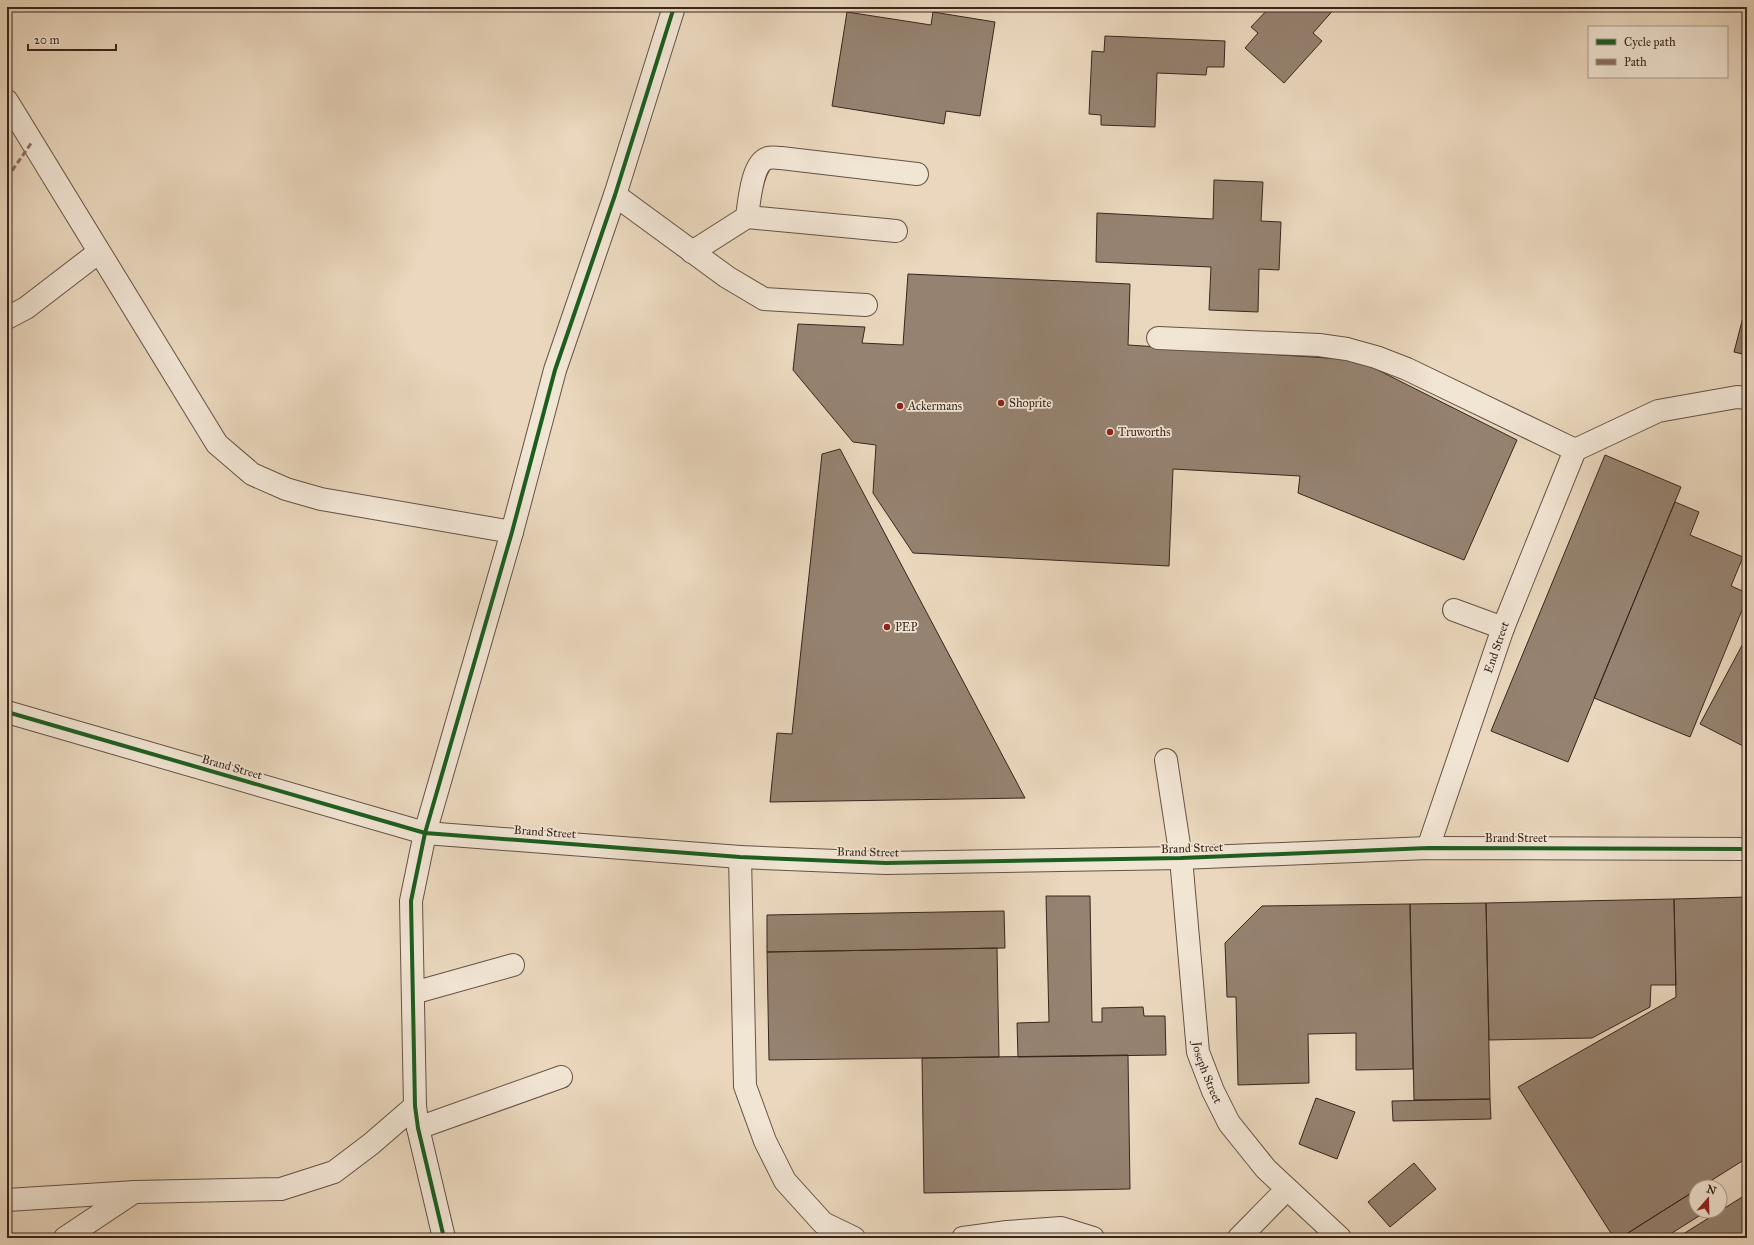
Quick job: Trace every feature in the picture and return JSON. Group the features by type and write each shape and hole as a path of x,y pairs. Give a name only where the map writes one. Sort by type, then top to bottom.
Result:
{"street":[{"path":"444,1238 418,1128 415,1106 411,901 425,833 512,532 555,370 615,195 674,7"},
{"path":"7,102 217,444 252,474 286,490 321,499 512,532"},
{"path":"747,217 755,173 762,162 768,158 781,158 917,174"},
{"path":"615,195 727,278 764,299 866,305"},
{"path":"692,252 747,217 896,231"},
{"path":"7,318 26,308 99,252"},
{"path":"1158,338 1319,345 1347,348 1407,369 1575,450 1658,411 1737,397 1747,398"},
{"name":"End Street","path":"1428,848 1503,628 1575,450"},
{"path":"1454,610 1503,628"},
{"name":"Brand Street","path":"7,712 425,833 740,857 886,863 1181,858 1428,848 1747,849"},
{"name":"Joseph Street","path":"1166,760 1181,858 1198,1052 1213,1091 1229,1123 1266,1169 1340,1238"},
{"path":"740,857 745,1086 765,1141 785,1181 823,1224 854,1238"},
{"path":"412,993 513,965"},
{"path":"418,1128 561,1077"},
{"path":"7,1200 135,1192 281,1189 334,1172 371,1144 415,1106"},
{"path":"1239,1238 1288,1189"},
{"path":"65,1238 135,1192"},
{"path":"963,1238 1007,1232 1061,1228 1093,1238"}],"building":[{"path":"1270,7 1336,7 1313,33 1322,41 1284,83 1245,48 1258,33 1251,27"},
{"path":"847,12 931,25 933,12 995,22 980,116 946,111 944,124 832,106"},
{"path":"1105,36 1225,41 1224,67 1207,67 1206,75 1157,73 1155,127 1101,125 1101,115 1089,114 1092,51 1104,52"},
{"path":"1214,180 1263,182 1261,221 1281,222 1279,270 1259,269 1258,312 1209,310 1211,267 1096,262 1097,213 1213,219"},
{"path":"908,274 1130,284 1128,345 1358,360 1517,440 1464,560 1298,493 1300,476 1173,469 1169,566 913,553 873,493 876,445 853,442 793,370 798,324 865,327 862,343 903,345"},
{"path":"1747,302 1747,355 1734,352"},
{"path":"840,449 1025,798 770,802 777,733 792,734 822,454"},
{"path":"1605,455 1681,487 1568,762 1491,731"},
{"path":"1675,502 1699,512 1690,535 1743,557 1731,586 1747,593 1747,598 1690,737 1594,698"},
{"path":"1747,636 1747,748 1700,724"},
{"path":"1046,896 1090,896 1092,1022 1102,1022 1102,1008 1143,1007 1144,1016 1165,1016 1166,1055 1018,1057 1017,1023 1049,1022"},
{"path":"1747,897 1747,1158 1714,1179 1688,1179 1688,1195 1620,1238 1614,1238 1518,1087 1676,997 1674,899"},
{"path":"1674,899 1676,985 1651,985 1650,1007 1592,1038 1489,1040 1486,903"},
{"path":"1486,903 1490,1099 1414,1100 1410,904"},
{"path":"1410,904 1413,1069 1356,1070 1356,1033 1308,1034 1309,1083 1238,1085 1236,997 1227,997 1225,943 1262,906"},
{"path":"1004,911 1005,948 767,952 767,915"},
{"path":"997,948 999,1057 769,1060 767,952"},
{"path":"1128,1055 1130,1189 924,1193 922,1058"},
{"path":"1316,1098 1355,1112 1337,1159 1299,1144"},
{"path":"1490,1099 1491,1119 1393,1121 1392,1101"},
{"path":"1414,1163 1436,1189 1390,1227 1368,1202"},
{"path":"1747,1194 1747,1238 1681,1238 1680,1236 1707,1219 1728,1219 1728,1206"},
{"path":"1688,1195 1688,1219 1694,1219 1664,1238 1620,1238"}],"marked path":[{"path":"7,178 32,142"}],"cycle path":[{"path":"444,1238 418,1128 415,1106 411,901 425,833 512,532 555,370 615,195 674,7"},
{"path":"7,712 425,833 740,857 886,863 1181,858 1428,848 1747,849"}],"place":[{"name":"Shoprite","path":"1001,403"},
{"name":"Ackermans","path":"900,406"},
{"name":"Truworths","path":"1110,432"},
{"name":"PEP","path":"887,627"}]}
